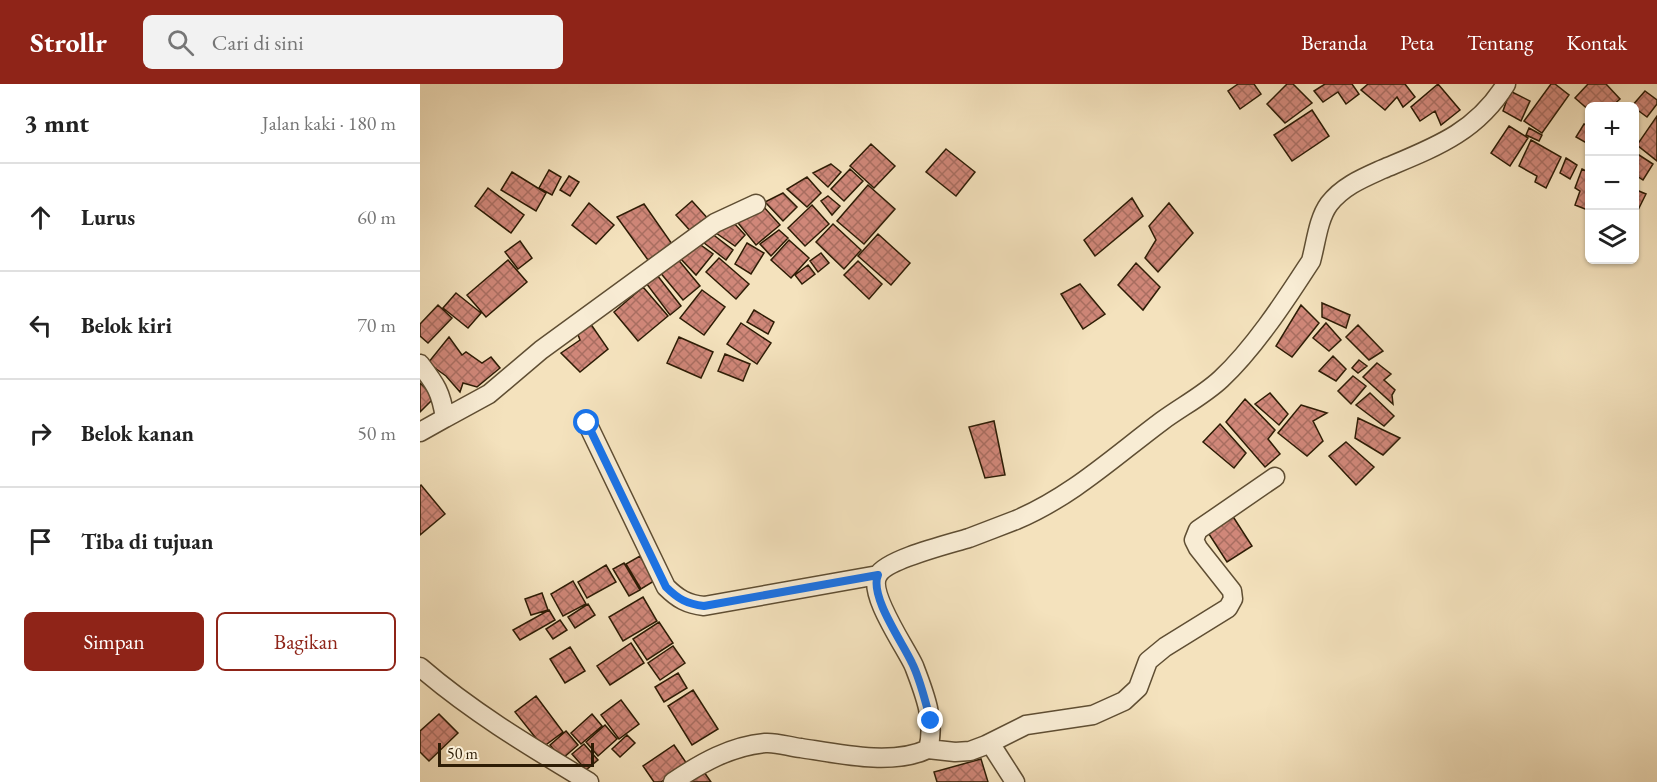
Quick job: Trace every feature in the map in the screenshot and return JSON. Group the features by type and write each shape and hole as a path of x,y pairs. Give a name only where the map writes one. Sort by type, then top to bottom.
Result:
{"street":[{"path":"928,749 931,738 931,721 913,664 888,619 876,586 878,575 883,569 1018,519 1062,496 1220,380 1274,315 1311,261 1324,215 1329,205 1343,190 1358,180 1461,133 1493,104 1501,86"},
{"path":"420,432 489,394 541,350 715,224 756,204"},
{"path":"420,364 436,385 444,406 444,418"},
{"path":"587,423 666,587 677,598 690,605 704,606 878,575"},
{"path":"673,782 702,763 723,754 764,743 876,757 900,758 916,755 928,749 962,752 990,743 1026,726 1093,715 1124,701 1138,688 1148,661 1165,647 1228,608 1233,599 1232,591 1194,540 1198,530 1275,477"},
{"path":"420,668 519,740 589,782"},
{"path":"990,743 1015,782"}],"building":[{"path":"1238,84 1254,84 1261,94 1240,109 1228,91"},
{"path":"1287,84 1293,84 1312,103 1285,123 1267,104"},
{"path":"1325,84 1352,84 1359,94 1346,104 1338,92 1323,102 1314,91"},
{"path":"1368,84 1405,84 1415,97 1403,107 1397,97 1385,110 1361,90"},
{"path":"1438,84 1460,110 1441,125 1435,111 1420,121 1411,107"},
{"path":"1551,84 1555,84 1569,95 1542,133 1524,121"},
{"path":"1588,84 1606,84 1620,99 1617,102 1585,102 1585,107 1575,98"},
{"path":"1510,91 1530,101 1521,121 1503,111"},
{"path":"1645,91 1657,100 1657,104 1647,117 1639,111 1639,102 1635,102"},
{"path":"1312,110 1329,136 1292,161 1274,135"},
{"path":"1657,116 1657,161 1639,147 1639,142"},
{"path":"1584,124 1585,124 1585,142 1576,137"},
{"path":"1509,126 1528,138 1510,166 1491,153"},
{"path":"1529,128 1542,135 1539,141 1526,135"},
{"path":"1531,140 1561,157 1546,188 1535,182 1537,176 1519,166"},
{"path":"871,144 895,166 874,188 850,166"},
{"path":"946,149 975,172 956,196 926,172"},
{"path":"1639,155 1653,164 1643,180 1639,177"},
{"path":"1566,158 1577,165 1570,179 1560,173"},
{"path":"831,164 841,172 828,187 813,173"},
{"path":"850,169 863,181 844,201 831,189"},
{"path":"1582,169 1585,170 1585,209 1575,205 1580,191 1575,188"},
{"path":"549,170 561,177 552,195 539,188"},
{"path":"512,172 546,193 536,211 501,190"},
{"path":"569,176 579,182 570,196 560,190"},
{"path":"807,177 821,193 807,207 787,189"},
{"path":"868,185 895,209 864,244 837,221"},
{"path":"488,188 524,215 511,233 475,206"},
{"path":"1639,191 1646,194 1639,208"},
{"path":"783,193 797,207 783,221 765,202"},
{"path":"828,196 840,206 832,215 821,201"},
{"path":"1132,198 1143,216 1095,256 1084,240"},
{"path":"692,201 710,221 694,235 676,215"},
{"path":"589,203 614,225 596,244 572,225"},
{"path":"1169,203 1193,233 1158,272 1145,258 1156,240 1149,226"},
{"path":"644,204 672,244 648,260 617,217"},
{"path":"762,205 780,225 756,245 734,218"},
{"path":"812,205 829,224 805,246 788,228"},
{"path":"731,220 745,235 735,246 716,233"},
{"path":"833,224 861,250 844,269 816,242"},
{"path":"779,230 788,238 771,256 760,244"},
{"path":"711,233 733,250 726,260 699,239"},
{"path":"878,234 910,263 891,285 858,256"},
{"path":"789,240 809,258 791,278 771,260"},
{"path":"520,241 532,258 518,269 505,252"},
{"path":"698,243 713,254 696,275 680,258"},
{"path":"747,243 764,253 751,274 735,264"},
{"path":"821,253 829,263 818,272 810,261"},
{"path":"676,257 700,286 683,300 659,271"},
{"path":"719,258 749,284 736,299 706,272"},
{"path":"508,260 527,282 486,317 467,295"},
{"path":"858,261 882,284 869,299 844,275"},
{"path":"1136,263 1160,287 1143,310 1118,285"},
{"path":"808,265 815,274 802,284 795,275"},
{"path":"657,275 681,306 670,315 646,283"},
{"path":"1080,284 1105,314 1083,329 1061,294"},
{"path":"643,287 668,316 638,341 614,312"},
{"path":"702,290 725,307 704,335 680,318"},
{"path":"456,293 481,313 468,328 443,308"},
{"path":"1322,303 1350,315 1346,328 1322,317"},
{"path":"438,305 452,318 428,343 420,336 420,324"},
{"path":"1301,305 1319,323 1292,357 1276,346"},
{"path":"754,310 774,322 768,334 747,322"},
{"path":"590,323 608,349 580,372 561,353 580,340 577,332"},
{"path":"741,323 771,343 757,364 727,344"},
{"path":"1326,323 1341,340 1329,351 1313,338"},
{"path":"1358,325 1383,351 1369,360 1346,337"},
{"path":"449,337 462,355 466,352 482,363 491,357 500,368 477,387 463,383 460,392 446,376 428,363"},
{"path":"679,337 713,352 701,378 667,363"},
{"path":"725,354 750,364 743,381 718,371"},
{"path":"1333,356 1346,369 1336,381 1319,371"},
{"path":"1359,360 1367,366 1358,373 1352,368"},
{"path":"1377,363 1391,374 1384,380 1395,390 1392,395 1393,404 1363,377"},
{"path":"1353,376 1366,386 1351,404 1338,391"},
{"path":"420,383 435,397 420,412"},
{"path":"1270,393 1288,414 1279,425 1255,404"},
{"path":"1370,393 1394,416 1384,426 1356,405"},
{"path":"1245,399 1275,430 1268,439 1280,454 1265,467 1226,422"},
{"path":"1301,405 1327,413 1313,421 1323,441 1307,456 1278,433"},
{"path":"1358,418 1400,438 1383,455 1355,438"},
{"path":"994,421 1005,475 985,478 969,427"},
{"path":"1220,424 1246,453 1234,468 1203,442"},
{"path":"1346,442 1374,467 1356,485 1329,456"},
{"path":"420,486 445,514 420,535"},
{"path":"1232,515 1252,546 1227,562 1207,531"},
{"path":"640,556 654,581 641,589 626,564"},
{"path":"624,563 640,590 629,596 613,569"},
{"path":"606,565 616,582 587,598 578,582"},
{"path":"573,581 586,604 563,616 551,594"},
{"path":"542,593 548,610 531,615 525,599"},
{"path":"643,597 657,621 623,641 609,617"},
{"path":"588,604 595,615 575,628 568,617"},
{"path":"549,610 555,620 520,640 513,630"},
{"path":"560,620 567,630 553,639 546,629"},
{"path":"659,622 673,643 647,660 633,639"},
{"path":"631,643 644,663 610,685 597,666"},
{"path":"673,646 685,663 660,680 648,663"},
{"path":"570,647 585,671 565,683 550,659"},
{"path":"678,673 687,688 664,702 655,687"},
{"path":"693,690 718,729 692,745 668,706"},
{"path":"536,696 563,732 543,747 515,712"},
{"path":"621,700 639,724 619,739 601,715"},
{"path":"439,714 458,733 429,761 420,752 420,731"},
{"path":"592,714 602,726 581,744 571,733"},
{"path":"605,725 617,739 598,756 586,742"},
{"path":"566,731 578,745 562,759 550,745"},
{"path":"627,735 635,743 620,757 612,749"},
{"path":"584,744 598,760 586,770 572,754"},
{"path":"674,745 687,764 661,782 654,782 643,766"},
{"path":"981,759 988,782 937,782 934,772"},
{"path":"704,772 711,782 688,782"}],"route":[{"path":"587,423 666,587 677,598 690,605 704,606 878,575 875,581 876,586 888,619 913,664 931,721"}]}
